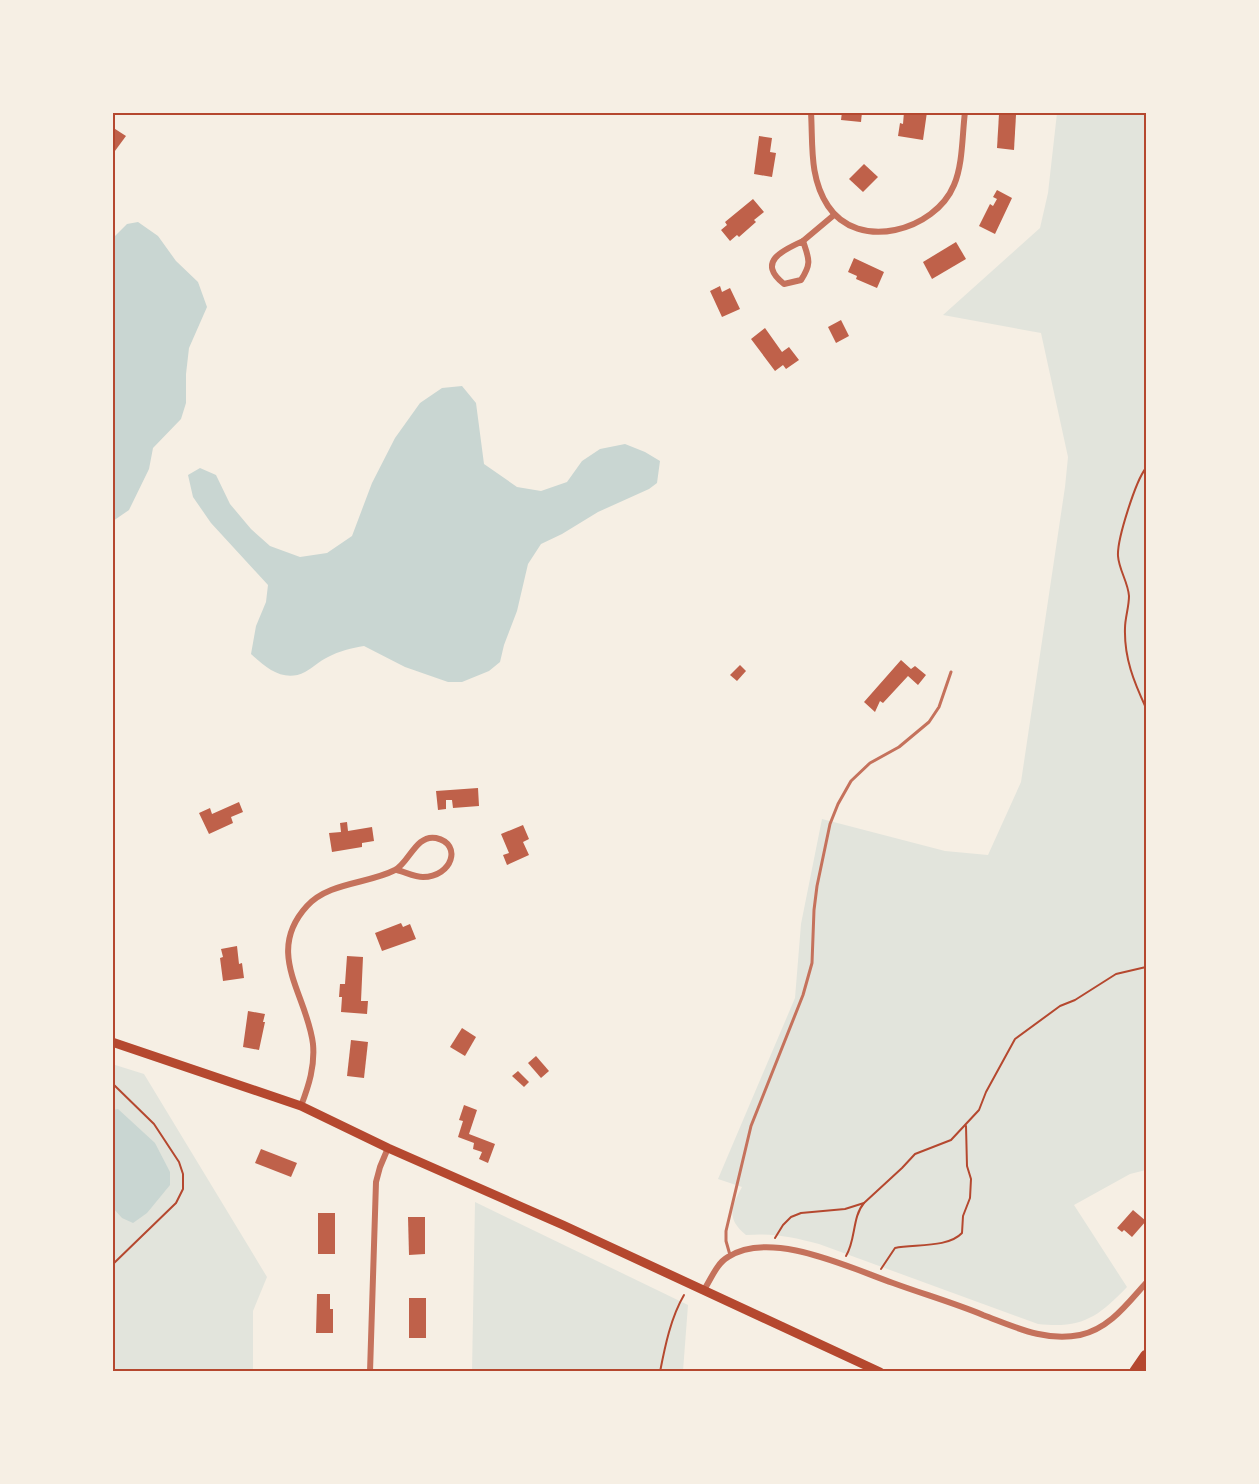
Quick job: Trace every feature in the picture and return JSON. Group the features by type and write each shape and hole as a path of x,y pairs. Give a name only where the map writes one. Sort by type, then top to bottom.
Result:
{"highway":[{"path":"1135,1371 1146,1356"}],"main road":[{"path":"112,1042 301,1106 388,1148 563,1225 880,1371"}],"street":[{"path":"811,112 814,171 823,198 834,215 850,226 876,231 904,228 928,217 940,206 955,184 965,112"},
{"path":"803,241 810,260 807,271 801,280 784,284 777,279 773,270 774,258 781,251 803,241 834,215"},
{"path":"301,1106 311,1080 313,1045 288,962 287,948 291,933 307,906 319,896 397,870 420,843 429,838 436,838 444,842 449,848 450,865 435,875 423,877 397,870"},
{"path":"370,1371 376,1182 388,1148"},
{"path":"704,1290 720,1264 730,1255 741,1250 769,1248 805,1252 842,1263 1029,1333 1063,1337 1081,1335 1103,1326 1119,1313 1146,1283"}],"lane":[{"path":"730,1255 726,1231 743,1153 751,1126 803,995 812,963 814,910 830,824 851,781 870,763 899,747 929,722 939,707 951,672"}],"path":[{"path":"1146,468 1127,512 1118,554 1129,597 1125,627 1128,664 1146,708"},
{"path":"842,1263 852,1243 859,1209 915,1154 951,1140 966,1125 979,1110 986,1092 1020,1034 1060,1006 1076,1000 1116,974 1146,967"},
{"path":"112,1083 154,1124 179,1162 183,1174 183,1189 176,1203 112,1264"},
{"path":"876,1276 895,1248 948,1243 962,1233 963,1216 970,1198 971,1179 966,1125"},
{"path":"769,1248 783,1225 791,1217 812,1211 830,1211 864,1203"},
{"path":"660,1371 679,1303 690,1284"}],"shaded area":[{"path":"1057,113 1146,113 1146,1170 1130,1174 1074,1205 1127,1287 1098,1313 1088,1319 1066,1325 1038,1324 819,1244 783,1236 746,1235 735,1224 732,1212 742,1187 718,1179 795,998 801,924 822,819 945,851 988,855 1021,782 1068,457 1041,333 943,315 1040,228 1048,193"},
{"path":"138,222 158,236 176,261 198,282 207,307 189,348 186,403 181,419 153,448 149,469 129,510 113,521 113,238 127,224"},
{"path":"462,386 476,403 484,464 517,487 541,491 567,482 582,461 600,449 625,444 660,461 657,483 541,544 528,564 517,611 500,662 489,671 462,682 448,682 405,667 364,646 332,655 297,675 283,675 269,669 251,654 256,626 266,602 268,585 211,523 193,497 188,475 200,468 216,475 230,504 251,529 270,546 300,557 327,553 352,536 372,483 395,438 420,403 442,388"},
{"path":"112,1064 144,1074 267,1277 253,1311 253,1371 113,1371"},
{"path":"118,1109 155,1143 170,1172 170,1185 147,1213 133,1223 122,1218 113,1208 113,1110"},
{"path":"475,1202 688,1305 683,1371 472,1372"}],"building":[{"path":"842,112 862,112 861,122 841,120"},
{"path":"904,112 927,112 923,140 898,136 900,123 903,124"},
{"path":"999,114 1016,115 1014,150 997,148"},
{"path":"112,127 126,136 112,155"},
{"path":"759,136 772,138 770,152 776,153 772,177 754,174"},
{"path":"864,164 878,177 863,192 849,179"},
{"path":"997,190 1012,198 995,234 979,226 990,204 993,206 997,199 993,197"},
{"path":"753,199 764,212 739,237 737,235 730,241 721,230 727,225 725,222"},
{"path":"956,242 966,259 932,279 923,262"},
{"path":"854,258 884,272 877,288 856,279 857,276 848,272"},
{"path":"720,286 722,292 730,288 740,309 722,317 710,291"},
{"path":"841,320 849,336 836,343 828,327"},
{"path":"765,328 782,352 789,347 799,360 786,369 783,365 775,371 751,339"},
{"path":"901,660 911,669 915,666 926,675 918,685 908,676 883,703 880,701 875,712 864,702"},
{"path":"740,665 746,671 737,681 730,675"},
{"path":"478,788 479,806 453,808 452,800 446,800 446,809 438,810 436,791"},
{"path":"239,802 243,812 231,817 233,823 209,834 199,813 210,808 212,814"},
{"path":"347,822 348,831 372,827 374,841 362,843 362,847 332,852 329,833 341,832 340,823"},
{"path":"523,825 529,839 523,842 529,855 507,865 503,855 509,853 501,834"},
{"path":"401,923 403,927 410,924 416,939 382,951 375,933"},
{"path":"237,946 239,964 242,963 244,978 223,981 221,949"},
{"path":"347,956 363,957 361,1001 368,1001 367,1014 341,1012 340,984 345,984"},
{"path":"248,1011 265,1014 259,1050 243,1047"},
{"path":"462,1028 476,1037 465,1056 450,1047"},
{"path":"351,1040 368,1042 364,1078 347,1076"},
{"path":"536,1056 549,1071 541,1078 528,1063"},
{"path":"518,1071 529,1082 524,1087 512,1076"},
{"path":"464,1105 477,1110 469,1134 495,1144 488,1163 479,1159 482,1152 473,1149 474,1143 458,1137 463,1121 459,1120"},
{"path":"261,1149 297,1163 291,1177 255,1163"},
{"path":"1133,1210 1146,1221 1132,1237 1124,1230 1122,1232 1117,1228"},
{"path":"318,1213 335,1213 335,1254 318,1254"},
{"path":"408,1217 425,1217 425,1254 409,1255"},
{"path":"317,1294 330,1294 330,1309 333,1309 333,1333 316,1333"},
{"path":"409,1298 426,1298 426,1338 409,1338"}]}
